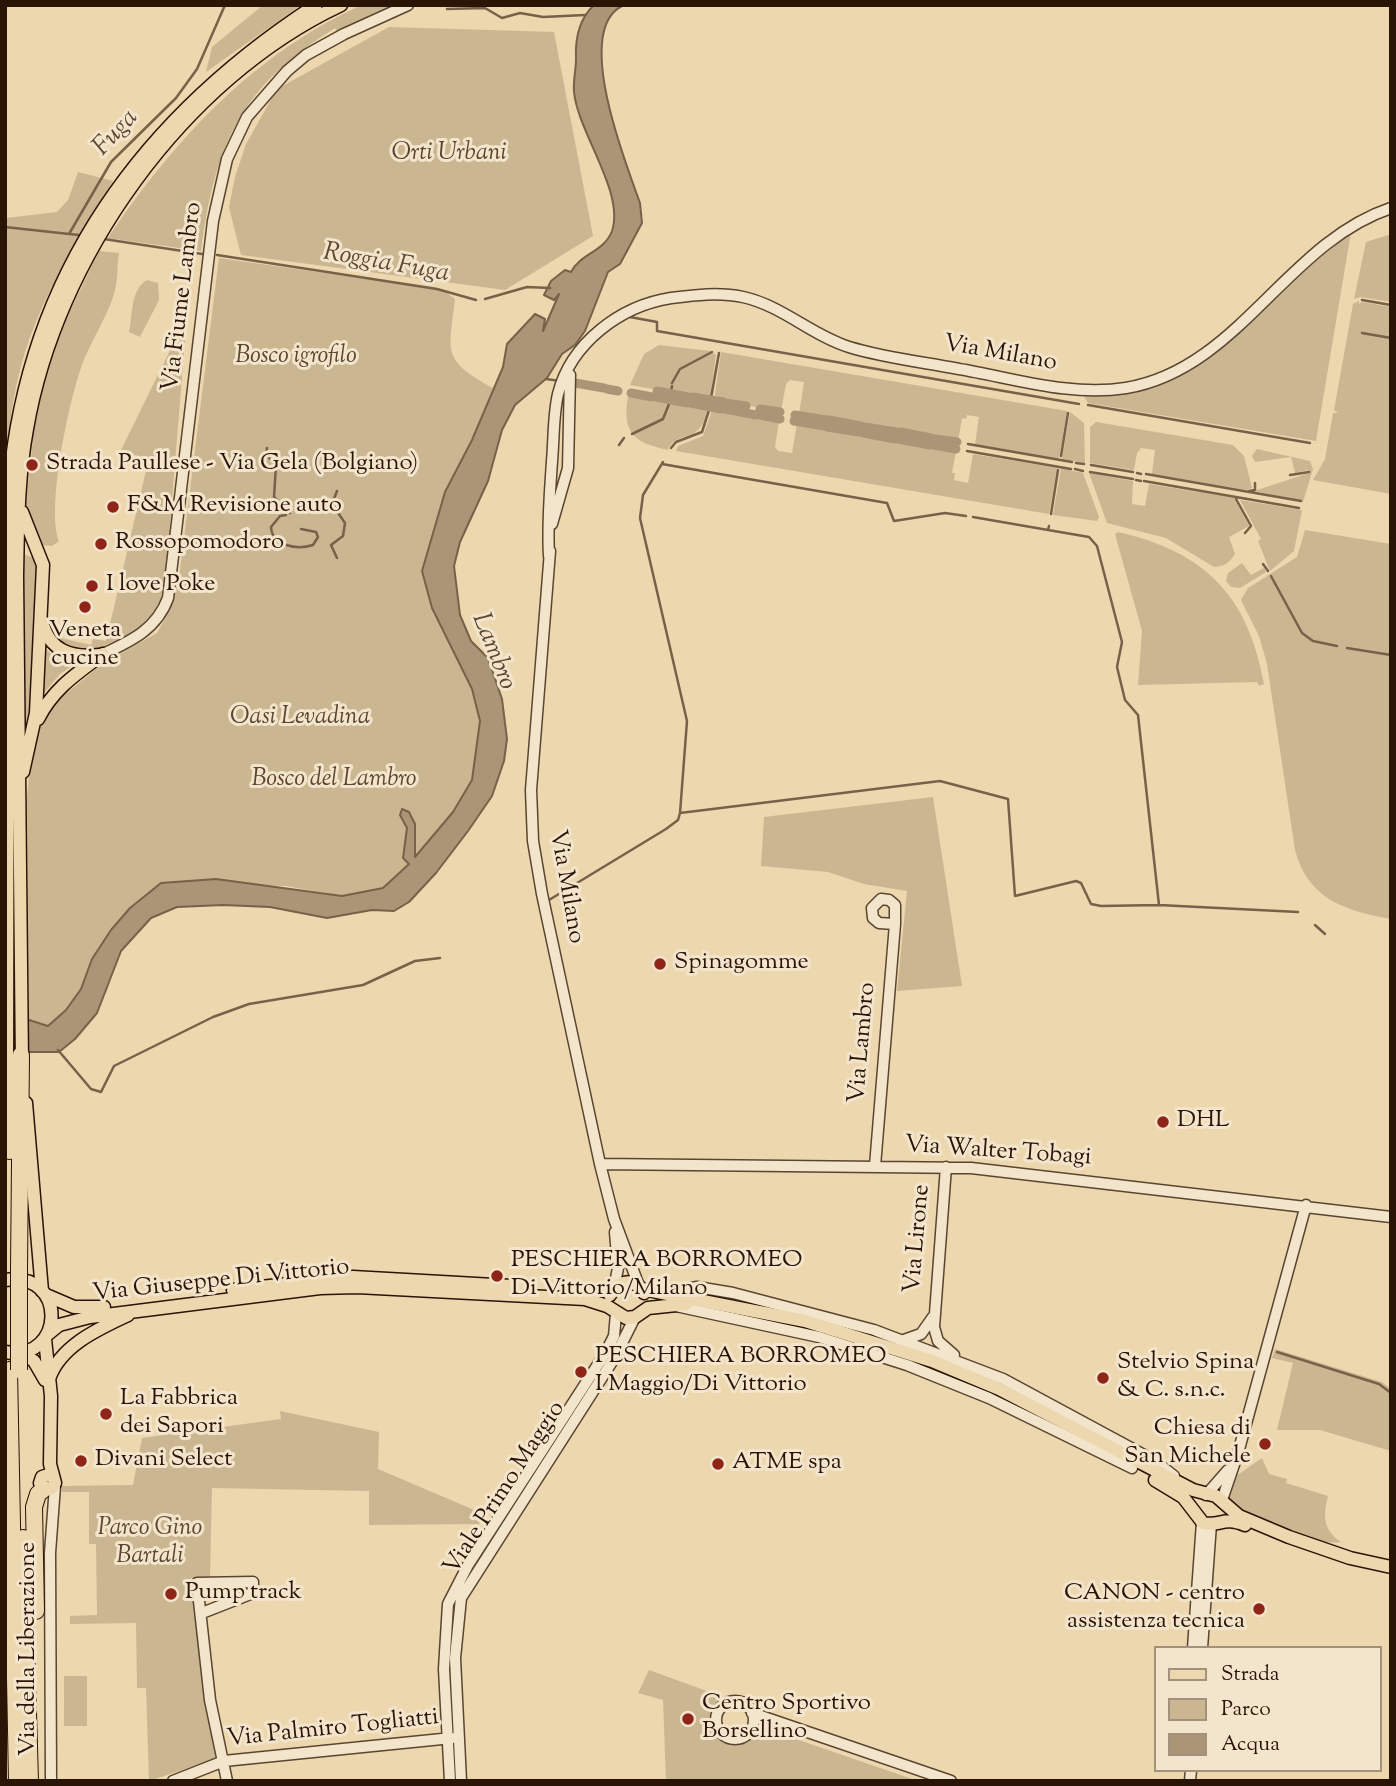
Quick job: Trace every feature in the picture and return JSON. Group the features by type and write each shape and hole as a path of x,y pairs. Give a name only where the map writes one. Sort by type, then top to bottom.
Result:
{"highway":[{"path":"12,1273 15,1055"},
{"path":"9,1080 17,1781"},
{"path":"14,1370 30,1781"},
{"path":"30,1743 37,1663 34,1507 37,1496 48,1484"},
{"path":"5,1648 15,1704"}],"main road":[{"path":"5,1098 15,1055 18,789 10,549 11,461 27,380 56,296 84,240 133,167 185,108 262,41 316,5"},
{"path":"15,1023 6,597 27,427 46,353 82,266 111,215 152,159 221,88 269,48 341,5"},
{"path":"18,789 34,726 43,565 19,502"},
{"path":"10,549 39,554"},
{"path":"40,607 44,629 57,649 77,656 103,654"},
{"path":"34,726 57,690 103,654"},
{"name":"Via della Liberazione","path":"15,1055 44,1293 52,1315 46,1337 50,1385 48,1484"},
{"name":"Via Giuseppe Di Vittorio","path":"12,1273 65,1306 100,1308 352,1276 593,1292 613,1289 625,1282 661,1294 718,1303 837,1330 932,1361 999,1389 1085,1436 1206,1495 1214,1495 1244,1518 1350,1558 1391,1567"},
{"name":"Via Giuseppe Di Vittorio","path":"21,1353 36,1347 70,1321 294,1291 357,1287 585,1299 624,1318 670,1304 718,1303"},
{"path":"639,1314 646,1300 640,1288"},
{"path":"613,1289 609,1299 614,1312"},
{"path":"50,1385 56,1363 70,1348 137,1311"},
{"path":"5,1352 21,1353 34,1361 50,1385"},
{"name":"Via Giuseppe Di Vittorio","path":"1085,1436 1132,1468 1181,1494 1207,1520"},
{"path":"1206,1495 1197,1502 1207,1520"},
{"path":"1207,1520 1223,1503"},
{"path":"1207,1520 1241,1523 1302,1550 1391,1574"}],"street":[{"name":"Via Fiume Lambro","path":"103,654 149,627 167,598 213,221 227,159 247,117 287,71 306,55 344,34 408,5"},
{"name":"Via Milano","path":"549,556 548,523 555,413 561,385 575,358 598,331 632,309 664,299 719,294 769,305 828,338 865,352 1069,388 1129,387 1158,379 1199,359 1342,232 1391,208"},
{"name":"Via Milano","path":"575,358 568,396 568,468 553,522 549,556 531,790 533,841 541,894 600,1164 614,1219 640,1288"},
{"name":"Via Lambro","path":"875,1166 895,924"},
{"name":"Via Walter Tobagi","path":"600,1164 946,1167 1067,1177 1391,1217"},
{"name":"Via Lirone","path":"946,1167 934,1314 938,1341 974,1367"},
{"path":"1223,1503 1306,1205"},
{"name":"Via Milano","path":"613,1289 618,1268 614,1219"},
{"name":"Via Giuseppe Di Vittorio","path":"661,1294 698,1287 733,1293 804,1309 902,1340 974,1367 1155,1461 1181,1483"},
{"name":"Via Giuseppe Di Vittorio","path":"670,1304 819,1337 907,1365 989,1398 1132,1468"},
{"name":"Viale Primo Maggio","path":"461,1781 444,1669 448,1604 468,1566 606,1352 614,1336 614,1312"},
{"name":"Viale Primo Maggio","path":"450,1781 455,1632 461,1598 615,1357 639,1314"},
{"name":"Via Lirone","path":"902,1340 921,1334 934,1314"},
{"path":"1206,1495 1236,1460"},
{"name":"Via della Liberazione","path":"48,1484 52,1518 51,1781"},
{"path":"1193,1646 1207,1520"},
{"path":"1202,1646 1207,1520"},
{"path":"202,1613 253,1593 253,1582 197,1583 210,1700 227,1781"},
{"path":"752,1713 951,1781"},
{"name":"Via Palmiro Togliatti","path":"173,1781 224,1761 453,1738"}],"green space":[{"path":"263,5 301,5 206,72 212,47"},
{"path":"362,5 397,5 338,33 335,28 303,50 276,72 238,121 215,179 201,251 108,238 160,167 219,103 251,74 286,48 322,25"},
{"name":"Orti Urbani","path":"389,27 554,32 593,236 505,290 241,255 229,207 235,177 246,144 277,89"},
{"path":"78,172 113,181 60,270 34,327 14,396 5,469 6,218 57,212 68,200"},
{"path":"1351,232 1316,441 1088,403 1084,397 1086,392 1174,376"},
{"path":"1391,234 1391,302 1360,297 1354,299 1366,242"},
{"path":"99,251 119,253 114,295 82,365 71,403 57,480 55,504 59,541 52,546 40,545 25,510 35,421 51,350"},
{"name":"Oasi Levadina","path":"219,258 443,290 455,299 451,331 452,353 464,370 493,388 469,447 445,492 422,571 432,608 472,689 480,721 472,780 453,812 401,874 383,888 342,896 286,886 161,883 92,959 81,989 66,1010 48,1026 29,1020 27,796 32,749 46,710 102,664 157,633 169,612 179,578"},
{"path":"147,280 158,283 159,300 140,337 129,332 135,296"},
{"path":"1359,301 1359,304 1362,302 1391,307 1391,494 1313,480 1325,459 1333,413 1338,413 1334,410 1353,304"},
{"path":"187,316 167,561 160,605 137,630 93,651 72,651 52,636 91,645 93,639 106,641 149,458 120,452"},
{"path":"659,345 710,351 716,355 710,399 630,385 644,354"},
{"path":"721,352 1067,411 1059,459 975,444 979,417 967,415 966,419 962,418 958,441 799,414 804,382 790,380 786,384 781,411 714,400"},
{"path":"628,396 707,409 700,428 672,443 668,450 646,443 633,434 627,419"},
{"path":"712,410 779,421 775,447 778,451 792,453 797,424 956,451 952,473 955,473 954,480 968,483 973,454 1057,468 1049,514 676,451 678,446 703,436"},
{"path":"1070,412 1084,423 1085,463 1062,459"},
{"path":"1096,422 1233,445 1244,456 1252,488 1246,490 1152,474 1155,450 1141,448 1137,453 1134,470 1090,463 1090,427"},
{"path":"1257,449 1310,461 1313,469 1303,502 1254,491 1309,473 1308,470 1295,473 1291,457 1255,462 1252,456"},
{"path":"1061,468 1083,473 1099,517 1097,521 1053,515"},
{"path":"1089,473 1133,481 1132,504 1145,506 1149,484 1234,498 1249,526 1229,537 1235,554 1226,564 1214,567 1166,538 1107,523"},
{"path":"1240,500 1302,510 1294,551 1270,571 1258,541 1261,539"},
{"path":"1305,530 1391,544 1391,919 1358,912 1331,900 1309,880 1295,850 1267,664 1259,636 1241,600 1248,588 1297,557"},
{"path":"1118,532 1175,552 1198,565 1218,582 1234,602 1247,626 1264,684 1138,685 1142,631 1115,534"},
{"path":"23,554 32,557 37,568 33,704 26,735"},
{"path":"1242,563 1251,575 1264,568 1266,572 1240,588 1231,587 1226,581 1228,573"},
{"path":"40,643 52,655 78,662 60,674 39,699"},
{"path":"933,797 962,986 897,991 907,891 864,884 828,872 761,866 764,817"},
{"path":"1275,1349 1382,1382 1391,1389 1391,1451 1320,1430 1277,1430 1293,1363 1272,1358"},
{"name":"Parco Gino Bartali","path":"280,1411 379,1432 378,1469 486,1515 479,1524 369,1525 369,1491 212,1488 210,1577 191,1578 202,1680 217,1752 215,1759 149,1781 146,1688 137,1688 136,1623 70,1624 70,1616 97,1615 96,1544 89,1544 89,1492 62,1492 62,1486 133,1485 142,1438 281,1419"},
{"path":"1262,1458 1269,1474 1287,1479 1286,1483 1328,1496 1326,1522 1331,1533 1341,1542 1300,1536 1254,1516 1231,1501 1228,1496 1236,1476"},
{"name":"Centro Sportivo Borsellino","path":"649,1670 726,1698 714,1711 713,1729 732,1744 744,1744 761,1727 918,1781 666,1781 663,1700 638,1693"},
{"path":"64,1676 87,1676 87,1726 64,1726"}],"water":[{"path":"594,5 624,5 609,19 602,40 602,68 615,130 640,203 642,223 620,264 608,272 585,331 575,345 562,354 547,378 515,405 502,430 488,481 460,542 454,566 460,615 471,641 488,658 502,699 507,739 504,761 492,796 436,873 409,902 394,911 372,910 327,918 270,907 177,907 151,918 121,951 97,1013 75,1039 59,1052 5,1052 12,1031 29,1020 48,1026 66,1010 81,989 92,959 111,930 130,908 161,883 216,879 342,896 383,888 409,864 403,858 407,828 400,815 402,809 409,812 415,824 415,857 453,812 472,780 480,721 472,689 432,608 422,571 445,492 472,440 503,367 507,344 535,314 545,319 543,331 559,294 554,300 544,295 551,281 565,270 571,272 580,261 604,244 612,231 612,199 583,126 574,92 577,37 581,23"}],"waterway":[{"name":"Fuga","path":"5,227 69,234 111,162 176,98 197,69 225,5"},
{"path":"447,9 485,8 502,18 520,13 543,17 585,15"},
{"path":"69,234 79,235"},
{"path":"104,239 202,254"},
{"name":"Roggia Fuga","path":"217,255 437,289 476,300"},
{"name":"Roggia Fuga","path":"485,299 527,287 550,288"},
{"path":"1362,300 1391,305"},
{"path":"630,317 657,322 657,331 1079,404"},
{"path":"1362,333 1391,338"},
{"path":"672,383 680,369 712,352"},
{"path":"711,398 719,353"},
{"path":"546,379 560,381"},
{"path":"575,383 604,388"},
{"path":"671,391 672,386"},
{"path":"607,389 618,391"},
{"path":"657,391 688,397"},
{"path":"631,393 652,397"},
{"path":"656,397 687,403"},
{"path":"692,397 723,402"},
{"path":"691,403 721,409"},
{"path":"725,403 746,406"},
{"path":"632,434 663,419 669,404"},
{"path":"1088,405 1310,443"},
{"path":"725,409 756,415"},
{"path":"760,409 780,412"},
{"path":"671,448 676,442 702,432 709,410"},
{"path":"1061,456 1068,413"},
{"path":"760,415 780,419"},
{"path":"795,415 826,420"},
{"path":"829,420 861,426"},
{"path":"794,421 825,426"},
{"path":"827,427 859,432"},
{"path":"865,427 896,432"},
{"path":"900,432 931,438"},
{"path":"863,433 895,439"},
{"path":"619,445 624,438"},
{"path":"898,439 930,445"},
{"path":"935,439 957,442"},
{"path":"968,444 1072,462"},
{"path":"934,445 956,449"},
{"path":"267,448 266,454 276,466 274,497 290,513"},
{"path":"967,451 1071,469"},
{"path":"549,900 666,829 678,820 680,813 687,721 640,518 643,495 663,462"},
{"path":"1076,463 1084,464"},
{"path":"662,464 887,503 894,521 945,513 966,516"},
{"path":"1091,465 1133,472"},
{"path":"1075,469 1083,471"},
{"path":"1051,514 1058,470"},
{"path":"1090,472 1133,479"},
{"path":"1290,475 1309,472"},
{"path":"1137,473 1141,474"},
{"path":"1146,474 1301,501"},
{"path":"1136,480 1141,481"},
{"path":"1144,481 1299,508"},
{"path":"1249,491 1255,490 1255,483"},
{"path":"337,491 332,504 345,523 343,536 331,545 337,558"},
{"path":"1236,499 1251,526 1245,533"},
{"path":"286,515 280,516 271,527 276,539 293,547 313,545 318,537 316,532 301,529"},
{"path":"973,517 1048,530 1049,526"},
{"path":"1048,530 1089,537 1097,546 1122,642 1117,667 1125,700 1138,715 1159,905"},
{"path":"1263,564 1268,571"},
{"path":"1271,576 1302,633 1313,641 1337,646"},
{"path":"1347,648 1391,655"},
{"path":"680,813 940,781 1008,799 1015,896 1076,881 1081,883 1091,904 1101,906 1159,905 1298,912"},
{"path":"1315,925 1325,934"},
{"path":"58,1050 91,1089 101,1092 114,1066 213,1017 249,1004 363,985 415,961 440,958"},
{"path":"1277,1352 1379,1384 1391,1393"}],"place":[{"name":"Strada Paullese - Via Gela (Bolgiano)","path":"32,465"},
{"name":"F&M Revisione auto","path":"113,507"},
{"name":"Rossopomodoro","path":"101,544"},
{"name":"I love Poke","path":"92,586"},
{"name":"Veneta cucine","path":"85,607"},
{"name":"Spinagomme","path":"660,964"},
{"name":"DHL","path":"1163,1122"},
{"name":"PESCHIERA BORROMEO Di Vittorio/Milano","path":"497,1276"},
{"name":"PESCHIERA BORROMEO I Maggio/Di Vittorio","path":"581,1372"},
{"name":"Stelvio Spina & C. s.n.c.","path":"1103,1378"},
{"name":"La Fabbrica dei Sapori","path":"106,1414"},
{"name":"Chiesa di San Michele","path":"1265,1444"},
{"name":"Divani Select","path":"81,1461"},
{"name":"ATME spa","path":"718,1464"},
{"name":"Pump track","path":"171,1594"},
{"name":"CANON - centro assistenza tecnica","path":"1259,1609"},
{"name":"Centro Sportivo Borsellino","path":"688,1719"}],"park label":[{"name":"Bosco igrofilo","path":"296,358"},
{"name":"Bosco del Lambro","path":"334,781"}],"water label":[{"name":"Lambro","path":"492,652"}]}
